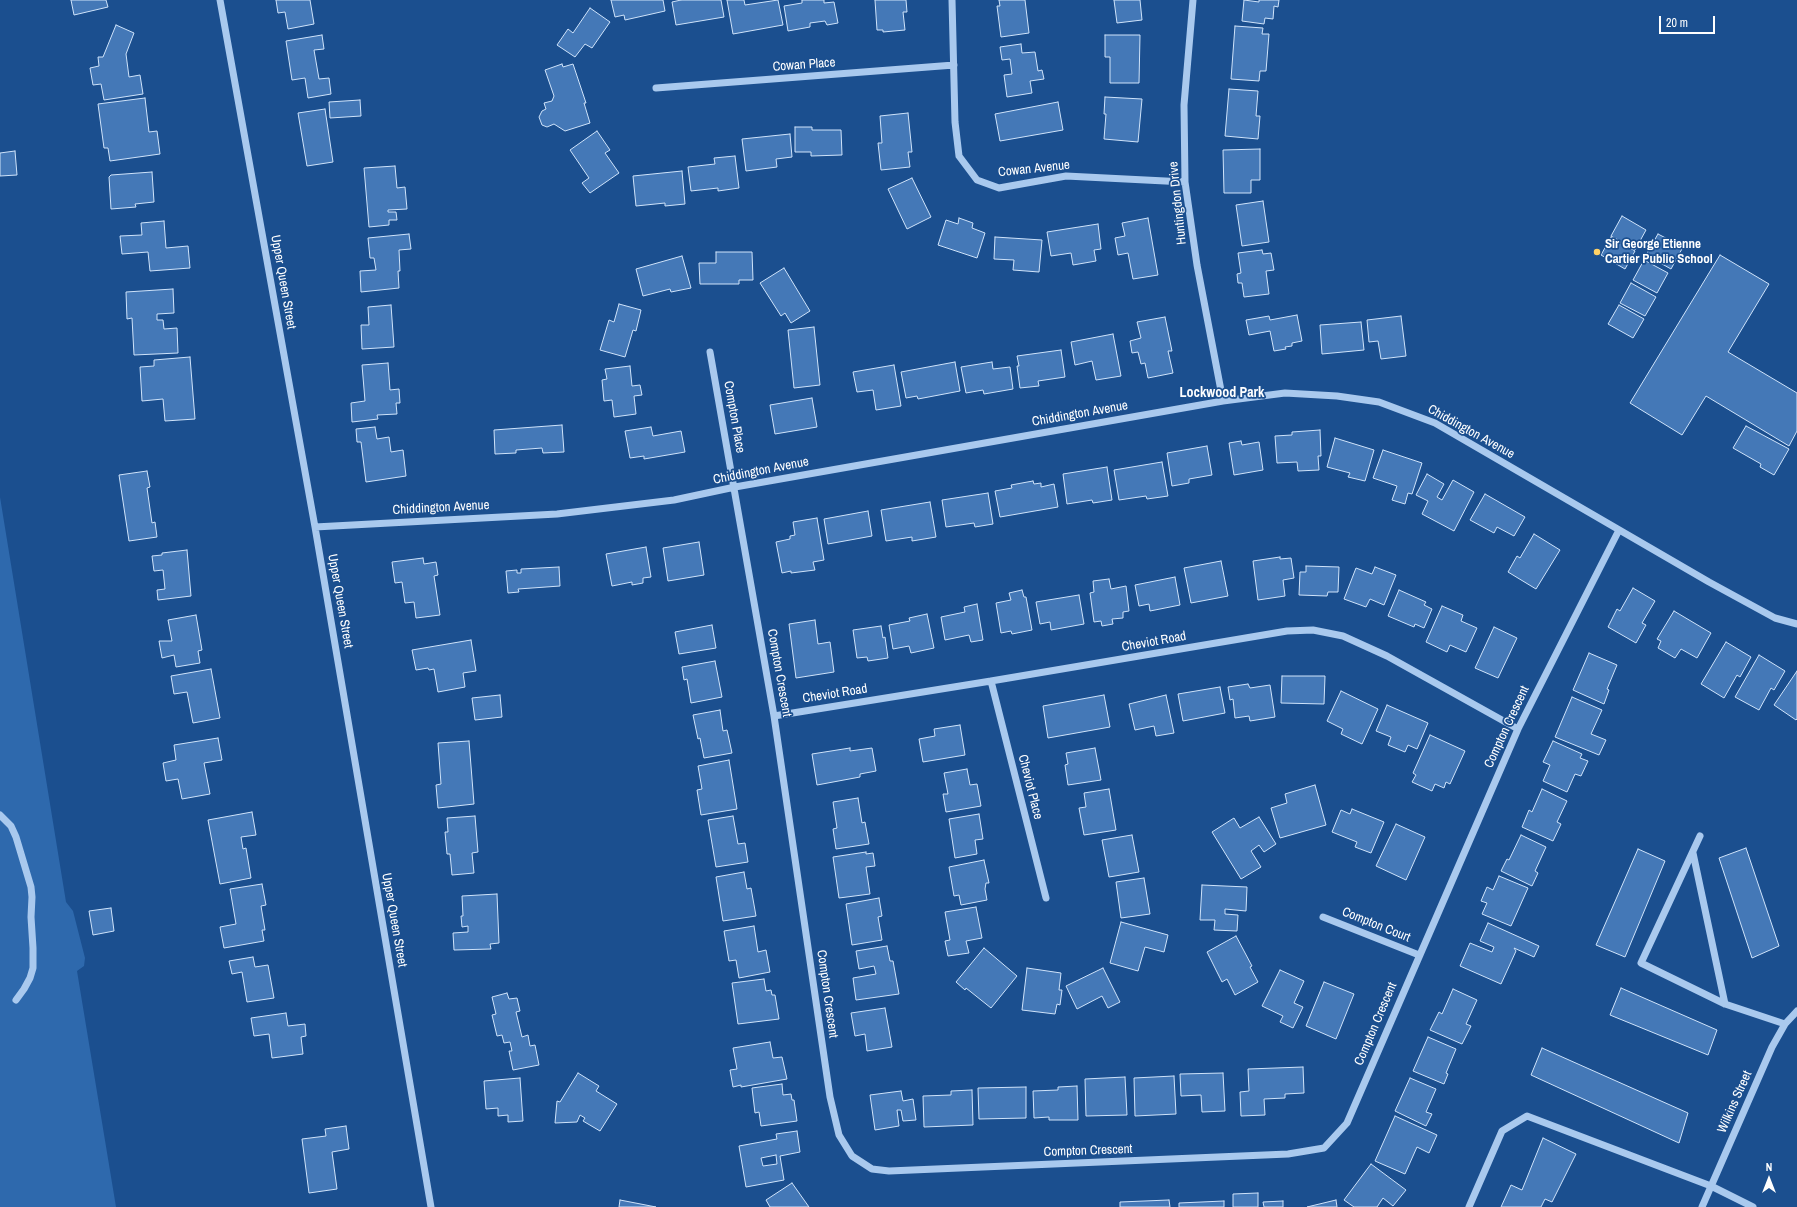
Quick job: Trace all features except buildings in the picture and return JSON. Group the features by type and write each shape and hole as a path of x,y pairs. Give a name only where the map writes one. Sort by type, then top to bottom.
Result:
{"street":[{"name":"Upper Queen Street","path":"220,0 315,527 430,1207"},
{"name":"Cowan Avenue","path":"952,0 956,122 959,156 977,180 1000,188 1066,176 1185,182"},
{"name":"Huntingdon Drive","path":"1193,0 1184,105 1185,182 1197,264 1223,402"},
{"name":"Cowan Place","path":"656,88 954,65"},
{"name":"Compton Place","path":"710,352 735,487"},
{"name":"Chiddington Avenue","path":"315,527 557,514 674,500 735,487 1223,402 1285,393 1337,396 1379,402 1435,423 1619,530 1775,618 1797,624"},
{"name":"Compton Crescent","path":"735,487 774,716 830,1097 839,1135 852,1156 872,1169 889,1171 1280,1155 1324,1148 1347,1123 1518,729 1619,530"},
{"name":"Cheviot Road","path":"774,716 992,682 1287,631 1313,630 1343,636 1387,656 1518,729"},
{"name":"Cheviot Place","path":"992,682 1046,898"},
{"path":"0,815 11,826 16,837 31,887 32,897 31,916 34,948 33,968 24,990 16,1000"},
{"path":"1700,836 1641,963 1725,1004 1785,1024"},
{"path":"1693,852 1725,1004"},
{"name":"Compton Court","path":"1323,917 1419,955"},
{"name":"Wilkins Street","path":"1702,1207 1772,1047 1785,1024 1797,1011"},
{"path":"1469,1207 1502,1131 1527,1116 1711,1186 1753,1207"}],"shaded area":[{"path":"0,497 66,902 73,911 85,958 84,966 77,971 116,1207 0,1207"}],"place":[{"name":"Sir George Etienne Cartier Public School","path":"1597,252"}],"district":[{"name":"Lockwood Park","path":"1222,393"}]}
